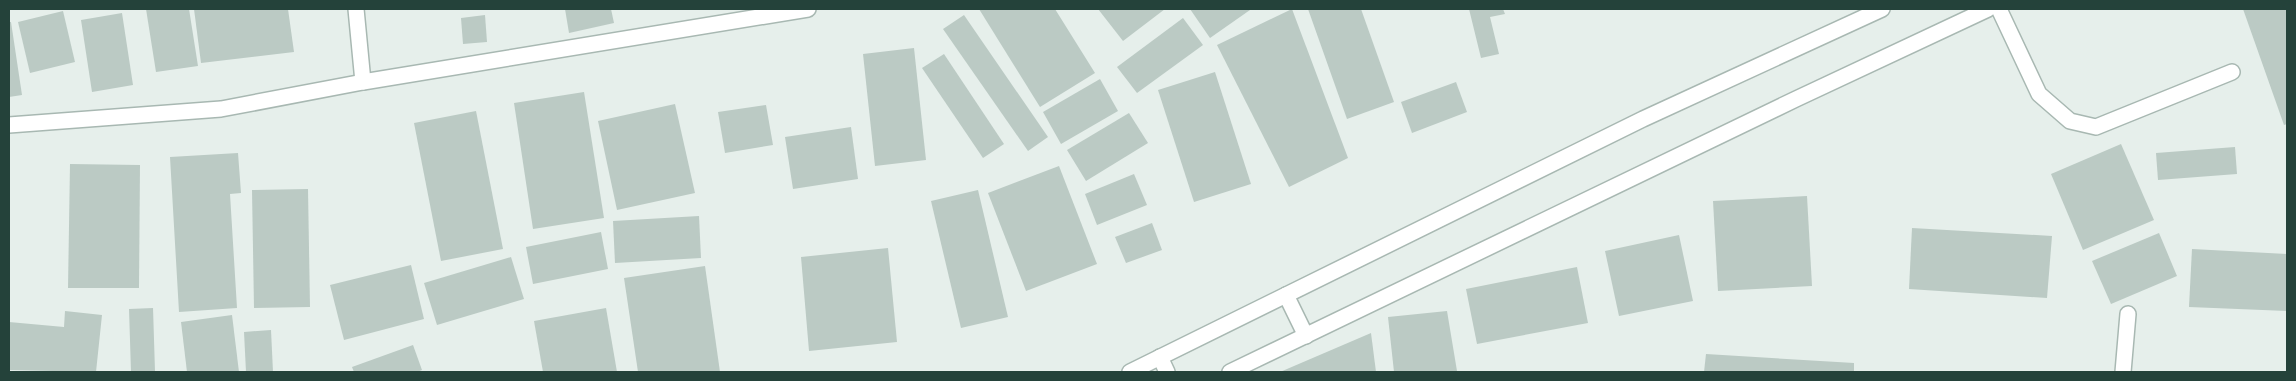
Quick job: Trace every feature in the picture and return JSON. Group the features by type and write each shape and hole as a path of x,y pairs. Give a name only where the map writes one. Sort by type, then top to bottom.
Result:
{"street":[{"path":"356,9 362,82"},
{"path":"9,125 221,109 362,82 808,9"},
{"path":"1130,372 1643,119 1882,9"},
{"path":"1230,372 1796,99 1988,9"},
{"path":"2000,9 2039,94 2070,121 2096,127 2232,72"},
{"path":"1286,295 1306,336"},
{"path":"2123,372 2128,314"},
{"path":"1160,358 1167,372"}],"building":[{"path":"146,9 189,9 198,66 156,72"},
{"path":"194,9 288,9 294,52 201,63"},
{"path":"565,9 611,9 614,23 569,33"},
{"path":"979,9 1055,9 1095,73 1040,107"},
{"path":"1098,9 1165,9 1123,41"},
{"path":"1190,9 1249,9 1250,10 1210,38"},
{"path":"1292,9 1348,158 1289,187 1217,45"},
{"path":"1308,9 1361,9 1394,102 1347,119"},
{"path":"1469,9 1503,9 1505,14 1490,17 1499,54 1481,58"},
{"path":"2243,9 2287,9 2287,124 2284,125"},
{"path":"63,11 75,62 30,73 18,22"},
{"path":"122,13 133,85 92,92 81,20"},
{"path":"485,15 487,42 463,44 461,18"},
{"path":"964,15 1048,137 1028,151 943,29"},
{"path":"1183,18 1203,45 1137,93 1117,67"},
{"path":"9,22 11,22 22,95 9,97"},
{"path":"914,48 926,160 875,166 863,54"},
{"path":"944,54 1004,144 983,158 922,68"},
{"path":"1215,72 1251,184 1194,202 1158,90"},
{"path":"1100,79 1118,111 1061,144 1043,112"},
{"path":"1456,82 1467,112 1412,133 1401,102"},
{"path":"584,92 604,218 533,229 514,103"},
{"path":"675,104 695,193 617,210 598,121"},
{"path":"766,105 773,145 725,153 718,112"},
{"path":"476,111 503,249 441,261 414,123"},
{"path":"1129,113 1148,143 1086,181 1067,150"},
{"path":"851,127 858,179 793,189 785,137"},
{"path":"2121,144 2154,220 2083,250 2051,174"},
{"path":"2235,147 2237,174 2158,180 2156,153"},
{"path":"238,153 241,193 230,194 237,308 179,312 170,157"},
{"path":"70,164 140,165 139,288 68,288"},
{"path":"1059,166 1097,264 1026,291 988,193"},
{"path":"1134,174 1147,205 1097,225 1085,194"},
{"path":"308,189 310,307 254,308 252,190"},
{"path":"978,190 1008,317 961,328 931,201"},
{"path":"1807,196 1812,286 1718,291 1713,201"},
{"path":"699,216 701,258 615,263 613,221"},
{"path":"1152,223 1162,250 1126,263 1115,237"},
{"path":"1912,228 2052,236 2047,298 1909,289"},
{"path":"601,232 608,269 533,284 526,247"},
{"path":"2159,233 2177,276 2111,304 2092,261"},
{"path":"1679,235 1693,301 1619,316 1605,251"},
{"path":"888,248 897,342 809,351 801,257"},
{"path":"2192,249 2287,254 2287,311 2189,307"},
{"path":"511,257 524,299 437,325 424,283"},
{"path":"411,265 424,319 344,340 330,285"},
{"path":"705,266 720,372 638,372 624,278"},
{"path":"1577,267 1588,323 1477,344 1466,289"},
{"path":"153,308 155,372 131,372 129,309"},
{"path":"606,308 617,372 543,372 534,321"},
{"path":"65,311 102,315 96,372 9,370 9,322 64,327"},
{"path":"1447,311 1457,371 1394,372 1388,317"},
{"path":"232,315 239,372 187,372 181,322"},
{"path":"271,330 273,372 246,372 244,332"},
{"path":"1371,333 1376,372 1280,372"},
{"path":"413,345 422,370 417,372 354,372 352,367"},
{"path":"1706,354 1854,363 1854,372 1704,372"}]}
